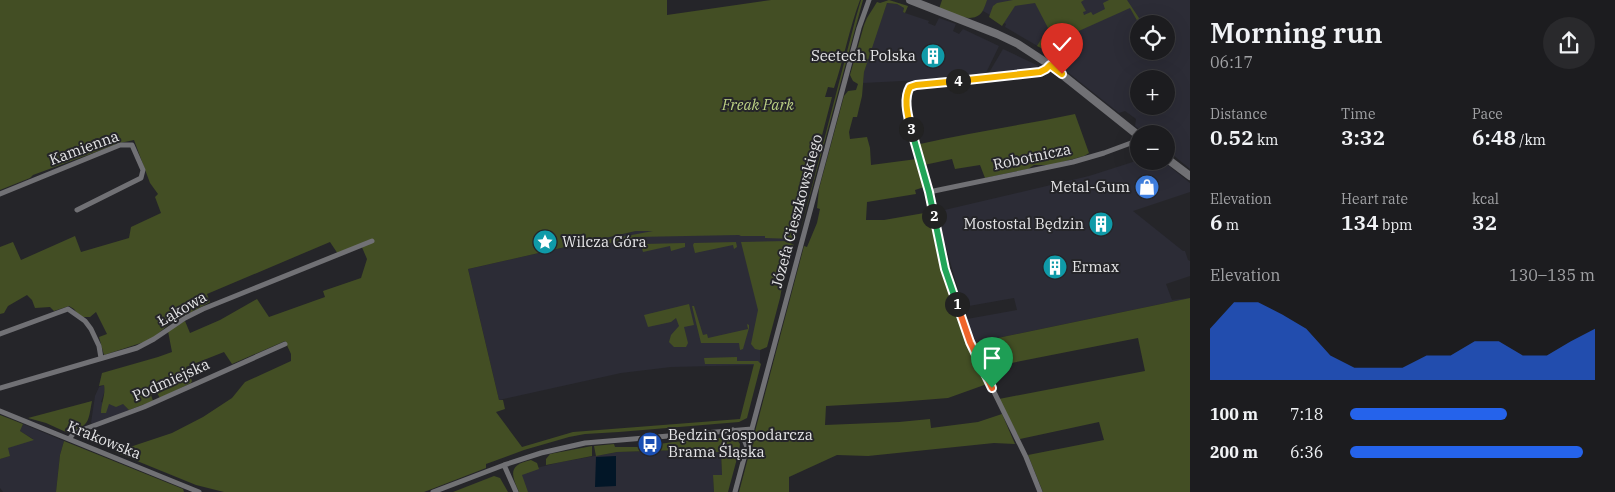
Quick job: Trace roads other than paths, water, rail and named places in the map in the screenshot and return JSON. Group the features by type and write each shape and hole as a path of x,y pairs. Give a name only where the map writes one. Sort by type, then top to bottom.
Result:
{"street":[{"name":"Józefa Cieszkowskiego","path":"735,492 856,38 864,11 870,0"},
{"path":"910,0 1007,38 1050,65 1130,129"},
{"path":"1040,492 1026,457 970,342 945,269 929,192 907,113 907,93 910,87 916,85 1040,72 1050,65"},
{"name":"Robotnicza","path":"929,192 1073,162 1130,143"},
{"name":"Kamienna","path":"0,194 120,145 132,145 143,170 141,178 77,210"},
{"path":"1175,165 1190,176"},
{"name":"Łąkowa","path":"0,388 146,344 185,318 219,302 372,241"},
{"path":"0,334 68,309 85,321 91,329 99,346 101,358"},
{"name":"Podmiejska","path":"69,440 74,433 144,407 285,344"},
{"name":"Krakowska","path":"0,411 199,492"},
{"path":"433,492 541,453 585,443 752,429"},
{"path":"733,430 744,439 747,447"},
{"path":"504,465 516,492"}],"water":[{"path":"616,456 616,486 595,487 596,457"}],"place":[{"name":"Seetech Polska","path":"933,56"},
{"name":"Metal-Gum","path":"1147,187"},
{"name":"Mostostal Będzin","path":"1101,224"},
{"name":"Wilcza Góra","path":"545,242"},
{"name":"Ermax","path":"1055,267"},
{"name":"Będzin Gospodarcza Brama Śląska","path":"650,444"}],"park label":[{"name":"Freak Park","path":"758,105"}]}
